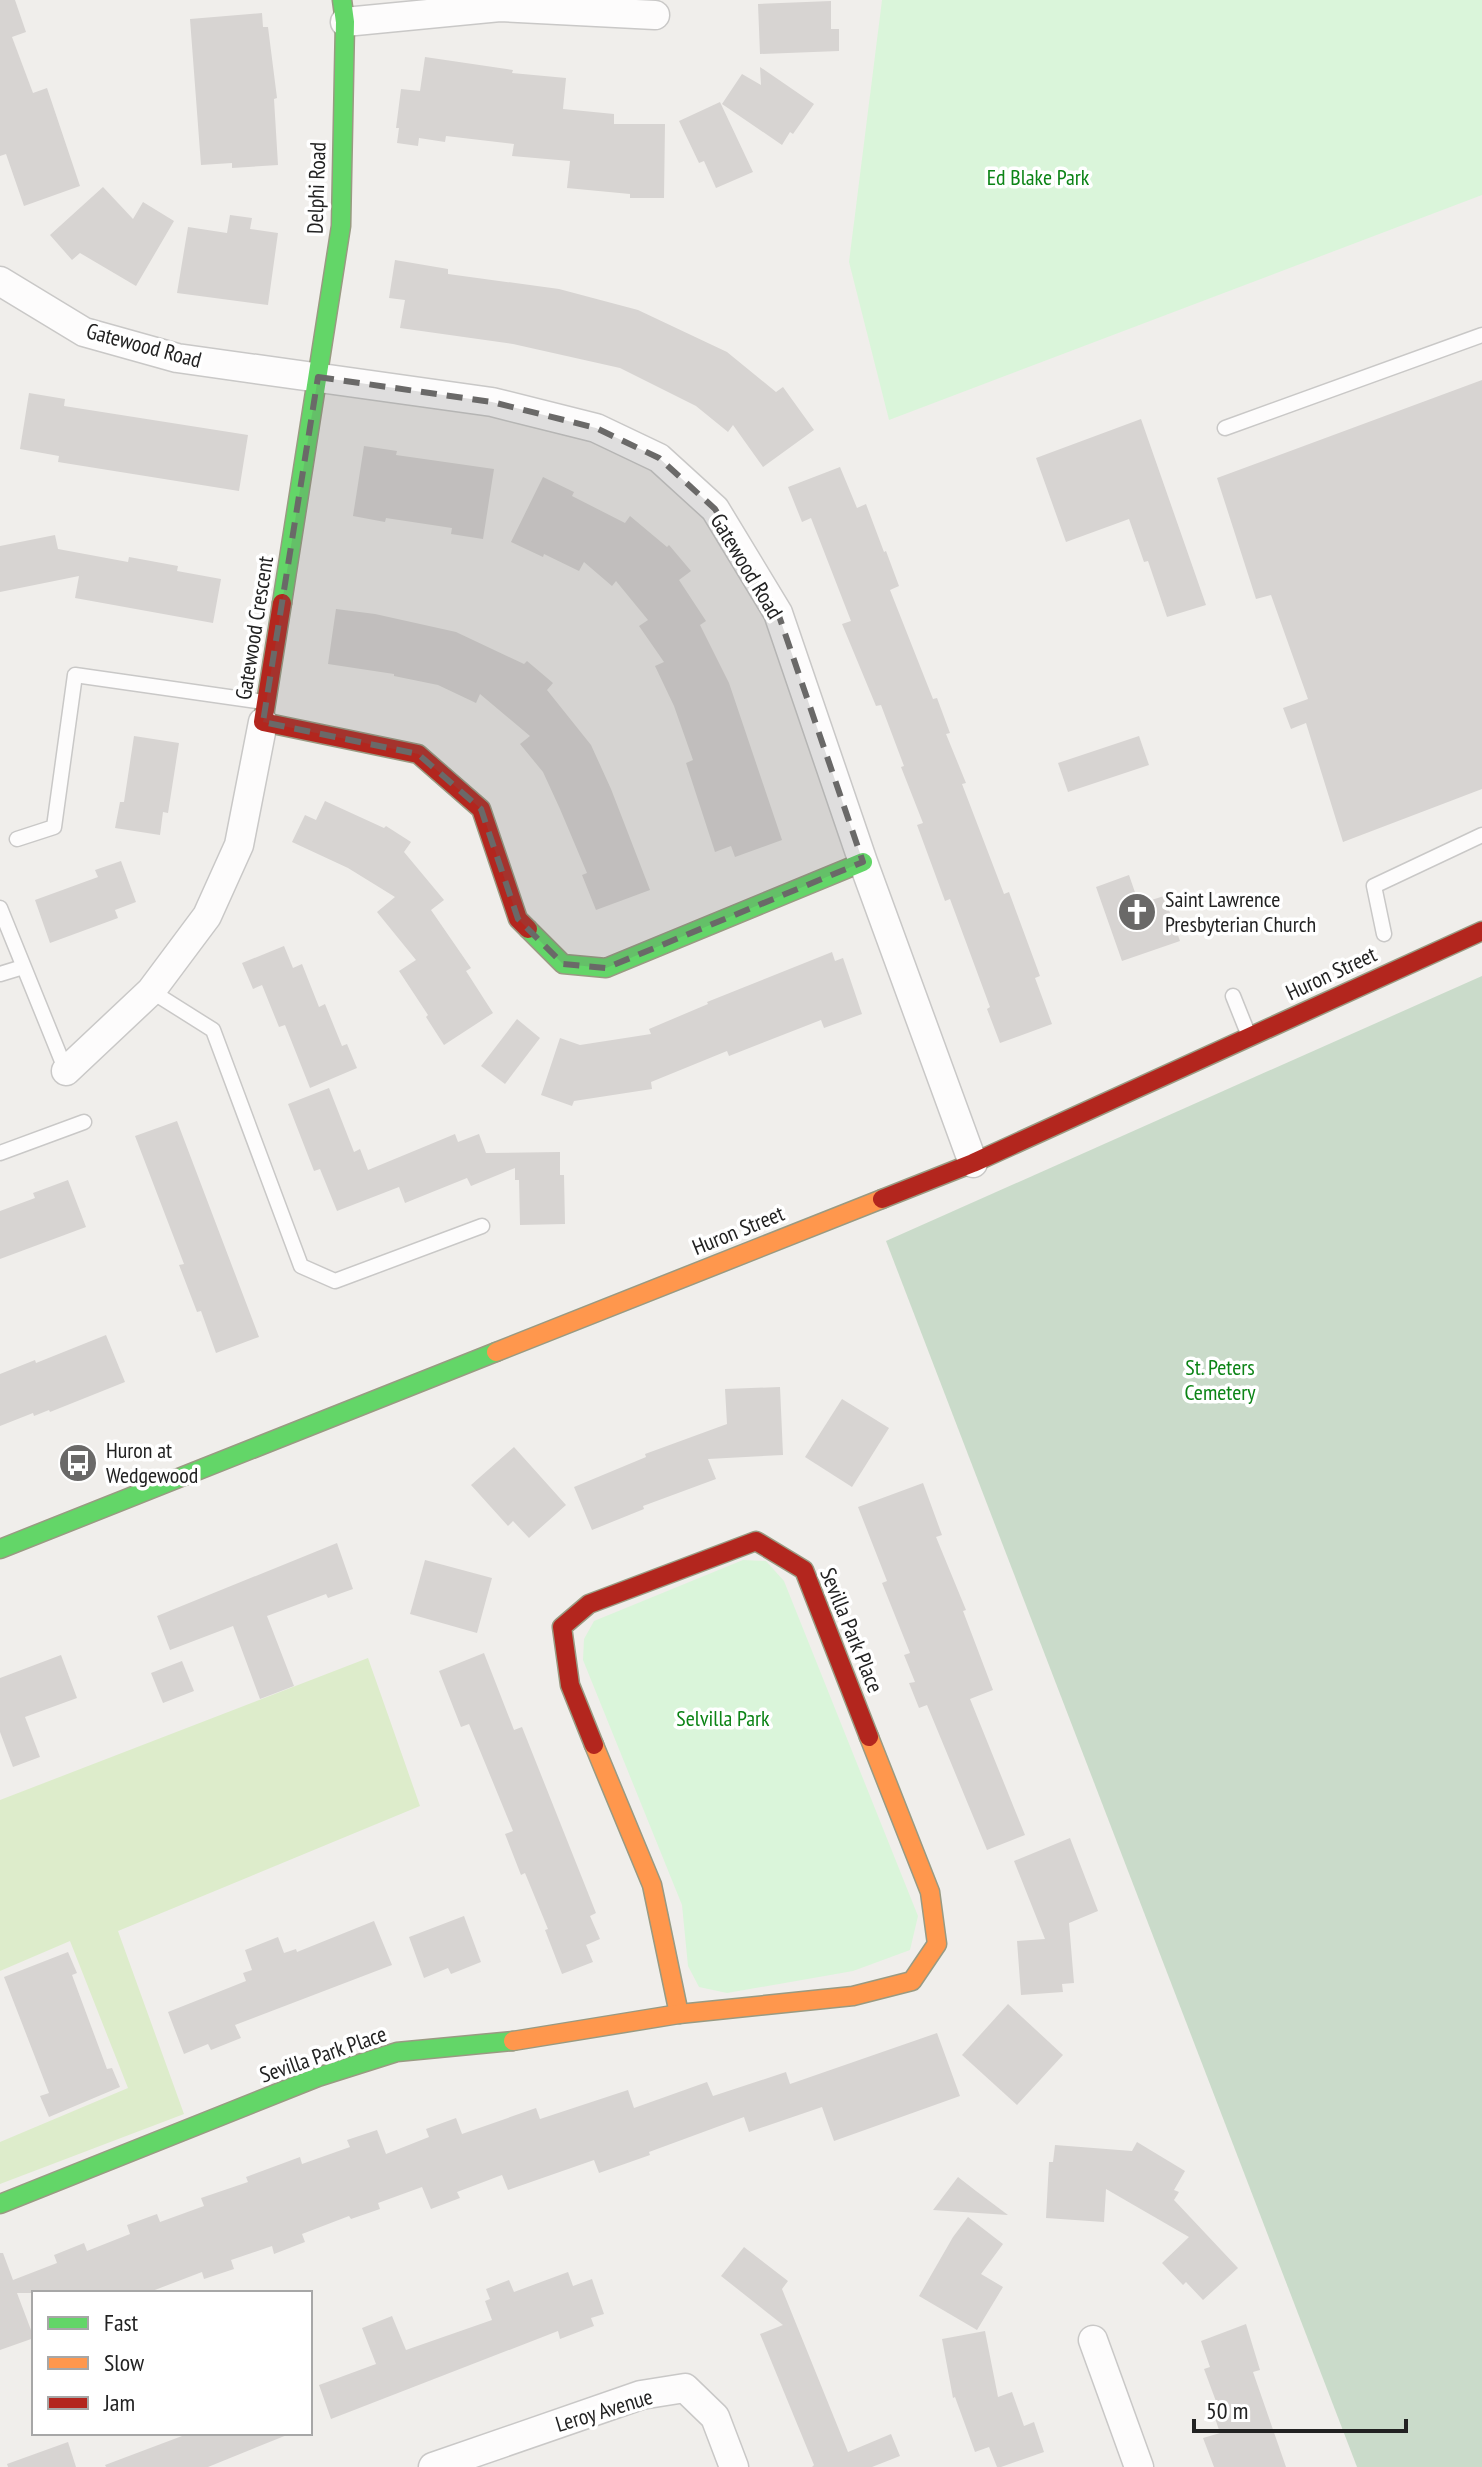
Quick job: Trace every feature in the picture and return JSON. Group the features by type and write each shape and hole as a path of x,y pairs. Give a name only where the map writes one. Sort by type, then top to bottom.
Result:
{"street":[{"path":"343,11 500,7 655,15"},
{"name":"Delphi Road","path":"318,377 341,226 343,11"},
{"name":"Gatewood Road","path":"0,281 84,332 177,358 492,402 596,428 659,458 715,509 778,613 863,862 973,1163"},
{"name":"Gatewood Crescent","path":"318,377 265,712 418,754 481,809 518,919 563,964 606,968 863,862"},
{"path":"66,1071 151,991 207,916 239,845 265,712"},
{"name":"Huron Street","path":"0,1549 973,1163 1482,931"},
{"name":"Sevilla Park Place","path":"0,2204 318,2077 397,2052 495,2044 679,2014 853,1996 912,1981 937,1944 930,1892 804,1570 756,1541 589,1604 562,1627 570,1685 652,1885 679,2014"},
{"path":"1093,2340 1139,2467"},
{"name":"Leroy Avenue","path":"433,2467 641,2395 685,2388 715,2417 734,2467"}],"lane":[{"path":"1225,428 1482,335"},
{"path":"17,839 54,827 75,675 265,712"},
{"path":"1384,934 1374,886 1482,835"},
{"path":"0,908 66,1071"},
{"path":"0,974 23,967"},
{"path":"151,991 213,1030 301,1266 335,1281 482,1226"},
{"path":"1233,996 1249,1037"},
{"path":"0,1153 84,1122"}],"highlighted area":[{"path":"318,377 492,402 596,428 659,458 715,509 778,613 863,862 606,968 563,964 518,919 481,809 418,754 263,722"}],"green space":[{"name":"Ed Blake Park","path":"882,0 1482,0 1482,195 889,420 849,262"},
{"name":"St. Peters Cemetery","path":"1482,976 1482,2467 1357,2467 886,1241"},
{"name":"Selvilla Park","path":"743,1560 766,1561 784,1581 918,1916 910,1950 853,1971 727,1993 699,1987 688,1966 682,1905 583,1660 584,1639 594,1621"},
{"path":"368,1658 420,1806 118,1931 184,2114 0,2184 0,2142 128,2088 70,1941 0,1971 0,1800"}],"building":[{"path":"0,0 15,0 26,32 12,37 33,93 47,88 80,186 24,206 6,154 0,156"},
{"path":"831,1 831,29 839,29 839,51 760,54 758,4"},
{"path":"262,13 263,27 268,27 277,98 274,99 278,165 232,168 232,163 201,165 190,19"},
{"path":"425,57 513,70 512,73 566,78 563,109 614,114 614,124 665,124 664,198 630,198 630,194 567,188 570,161 512,156 514,144 446,136 445,142 419,138 418,146 397,143 401,89 420,91"},
{"path":"760,67 814,104 782,145 722,104 742,74 761,85"},
{"path":"720,102 753,172 716,188 704,161 699,163 679,121"},
{"path":"103,187 133,219 143,202 174,221 136,286 80,253 72,260 50,235"},
{"path":"230,215 252,218 250,229 278,233 268,305 177,293 188,227 227,233"},
{"path":"395,260 448,269 448,274 559,289 638,310 727,352 776,392 783,387 814,430 763,467 733,425 728,432 696,406 620,368 513,344 400,328 405,300 389,298"},
{"path":"1482,380 1482,789 1343,842 1306,723 1291,729 1283,708 1308,699 1271,595 1256,599 1217,478"},
{"path":"29,393 65,399 64,406 248,435 239,491 58,462 59,456 20,449"},
{"path":"1141,419 1206,605 1167,617 1148,561 1144,562 1129,519 1066,542 1036,458"},
{"path":"364,446 397,451 396,455 494,469 483,539 451,534 452,528 353,516"},
{"path":"840,467 857,508 866,504 886,551 899,586 890,590 933,699 937,698 950,733 946,734 966,783 962,784 1004,894 1009,892 1040,976 1035,978 1052,1024 1000,1043 950,899 945,901 917,825 923,823 881,705 876,706 842,624 851,621 811,518 802,522 788,487"},
{"path":"543,477 625,523 630,516 667,547 669,545 691,571 679,580 706,621 700,625 729,683 782,840 735,857 731,846 715,852 686,763 693,760 674,706 655,666 664,662 639,626 648,620 616,581 612,586 584,562 579,571 511,542"},
{"path":"55,535 58,549 128,562 129,557 178,566 177,571 221,579 213,623 75,598 79,576 0,592 0,546"},
{"path":"336,609 375,614 456,632 524,664 527,661 553,683 547,690 591,745 650,890 596,910 582,875 587,873 560,809 543,772 520,744 530,736 480,694 476,703 438,685 394,674 328,664"},
{"path":"134,736 179,743 168,813 163,812 160,835 115,828 120,802 124,802"},
{"path":"1139,736 1149,765 1068,792 1058,763"},
{"path":"325,801 384,828 386,826 411,842 404,852 444,900 431,910 471,968 466,971 493,1013 444,1045 399,971 416,960 377,912 395,897 348,868 292,842 305,815 316,820"},
{"path":"121,861 136,902 115,910 118,918 50,943 35,900 98,877 95,870"},
{"name":"Saint Lawrence Presbyterian Church","path":"1129,875 1139,904 1164,896 1180,941 1122,961 1096,887"},
{"path":"284,946 293,968 302,964 319,1007 325,1004 342,1046 347,1044 357,1068 310,1088 285,1025 279,1027 262,985 253,989 242,963"},
{"path":"832,952 835,961 843,958 862,1014 824,1028 821,1020 729,1056 727,1051 651,1082 652,1089 574,1101 572,1106 541,1095 560,1038 580,1045 651,1034 649,1029 707,1002"},
{"path":"517,1019 540,1038 505,1084 481,1066"},
{"path":"329,1088 354,1152 360,1149 368,1170 455,1134 458,1142 479,1134 486,1153 560,1152 565,1224 520,1225 519,1180 515,1180 515,1168 471,1186 467,1178 405,1203 399,1187 337,1211 320,1169 314,1171 288,1104"},
{"path":"177,1121 259,1337 216,1353 201,1311 197,1312 179,1265 184,1264 135,1136"},
{"path":"68,1180 86,1227 0,1259 0,1211 35,1198 33,1193"},
{"path":"106,1335 125,1382 50,1412 34,1416 33,1413 0,1426 0,1374"},
{"path":"780,1387 783,1455 708,1459 716,1479 643,1506 644,1509 592,1530 574,1487 646,1457 645,1454 727,1424 725,1389"},
{"path":"842,1399 889,1428 852,1487 805,1457"},
{"path":"514,1447 566,1505 529,1538 513,1521 508,1526 471,1485"},
{"path":"923,1483 942,1535 936,1537 966,1610 963,1611 993,1690 970,1699 1025,1835 987,1850 927,1705 919,1708 909,1683 915,1682 904,1655 910,1653 882,1583 887,1581 858,1507"},
{"path":"337,1543 353,1589 328,1598 326,1594 267,1616 294,1686 260,1699 233,1626 170,1650 157,1616"},
{"path":"425,1560 492,1578 477,1633 410,1614"},
{"path":"484,1653 514,1730 522,1727 596,1913 590,1916 600,1939 586,1945 593,1962 562,1974 545,1930 548,1929 505,1834 513,1831 469,1724 461,1727 439,1671"},
{"path":"61,1655 77,1698 25,1717 40,1757 13,1767 0,1732 0,1678"},
{"path":"182,1661 194,1691 163,1703 151,1673"},
{"path":"1070,1838 1098,1911 1069,1923 1074,1983 1062,1984 1063,1992 1021,1995 1017,1941 1045,1939 1014,1861"},
{"path":"464,1916 481,1962 451,1974 448,1968 424,1978 409,1937"},
{"path":"374,1921 392,1965 235,2025 241,2038 211,2050 208,2044 184,2054 168,2012 246,1981 243,1973 252,1970 245,1950 278,1937 284,1953 296,1949 297,1952"},
{"path":"68,1952 77,1973 72,1975 107,2069 112,2068 120,2087 49,2117 40,2096 49,2093 4,1977"},
{"path":"1008,2004 1063,2055 1017,2105 962,2055"},
{"path":"937,2033 960,2096 834,2141 822,2107 749,2132 744,2117 599,2173 594,2160 508,2190 502,2175 457,2192 460,2198 431,2209 422,2187 378,2203 380,2209 351,2219 349,2216 302,2234 305,2242 274,2254 272,2246 231,2260 234,2269 204,2279 202,2272 152,2291 17,2293 32,2339 0,2350 0,2253 3,2253 13,2280 57,2263 54,2255 84,2243 87,2251 130,2234 127,2225 157,2214 160,2222 204,2206 201,2198 248,2182 246,2177 300,2157 302,2164 350,2147 347,2140 377,2130 386,2154 429,2137 426,2129 456,2118 462,2134 536,2108 540,2119 628,2090 634,2108 707,2082 713,2096 786,2072 790,2084"},
{"path":"1137,2142 1185,2171 1174,2190 1179,2192 1174,2200 1238,2268 1203,2300 1162,2263 1189,2237 1106,2189 1104,2222 1046,2218 1049,2162 1053,2162 1055,2145 1132,2151"},
{"path":"958,2177 976,2191 1008,2215 933,2210"},
{"path":"968,2217 1003,2244 981,2274 1003,2287 977,2330 919,2296"},
{"path":"744,2247 788,2281 782,2289 848,2452 891,2434 900,2456 872,2467 812,2467 814,2465 760,2334 783,2325 721,2276"},
{"path":"568,2272 573,2286 592,2279 604,2314 591,2318 594,2326 560,2339 558,2331 331,2419 319,2385 376,2364 362,2328 392,2316 406,2350 492,2320 485,2301 490,2299 486,2289 509,2280 514,2292"},
{"path":"1246,2324 1260,2370 1253,2372 1286,2467 1214,2467 1203,2438 1220,2433 1211,2406 1217,2404 1204,2369 1210,2367 1201,2341"},
{"path":"985,2331 998,2397 1012,2392 1024,2426 1034,2422 1044,2452 1001,2467 997,2467 989,2447 975,2452 953,2398 942,2339"},
{"path":"185,2435 287,2435 208,2467 105,2465"},
{"path":"68,2442 76,2467 8,2467 7,2464"}],"traffic: fast":[{"path":"282,603 341,226 345,22 342,0"},
{"path":"528,929 563,964 606,968 863,862"},
{"path":"0,1549 496,1352"},
{"path":"0,2204 318,2077 397,2052 513,2041"}],"traffic: slow":[{"path":"496,1352 882,1199"},
{"path":"513,2041 679,2014 853,1996 912,1981 937,1944 930,1892 869,1737"},
{"path":"594,1745 652,1885 679,2014"}],"traffic: jam":[{"path":"282,603 263,722 418,754 481,809 518,919 528,929"},
{"path":"882,1199 973,1163 1482,931"},
{"path":"594,1745 570,1685 562,1627 589,1604 756,1541 804,1570 869,1737"}],"place":[{"name":"Saint Lawrence Presbyterian Church","path":"1137,912"},
{"name":"Huron at Wedgewood","path":"78,1463"}]}
